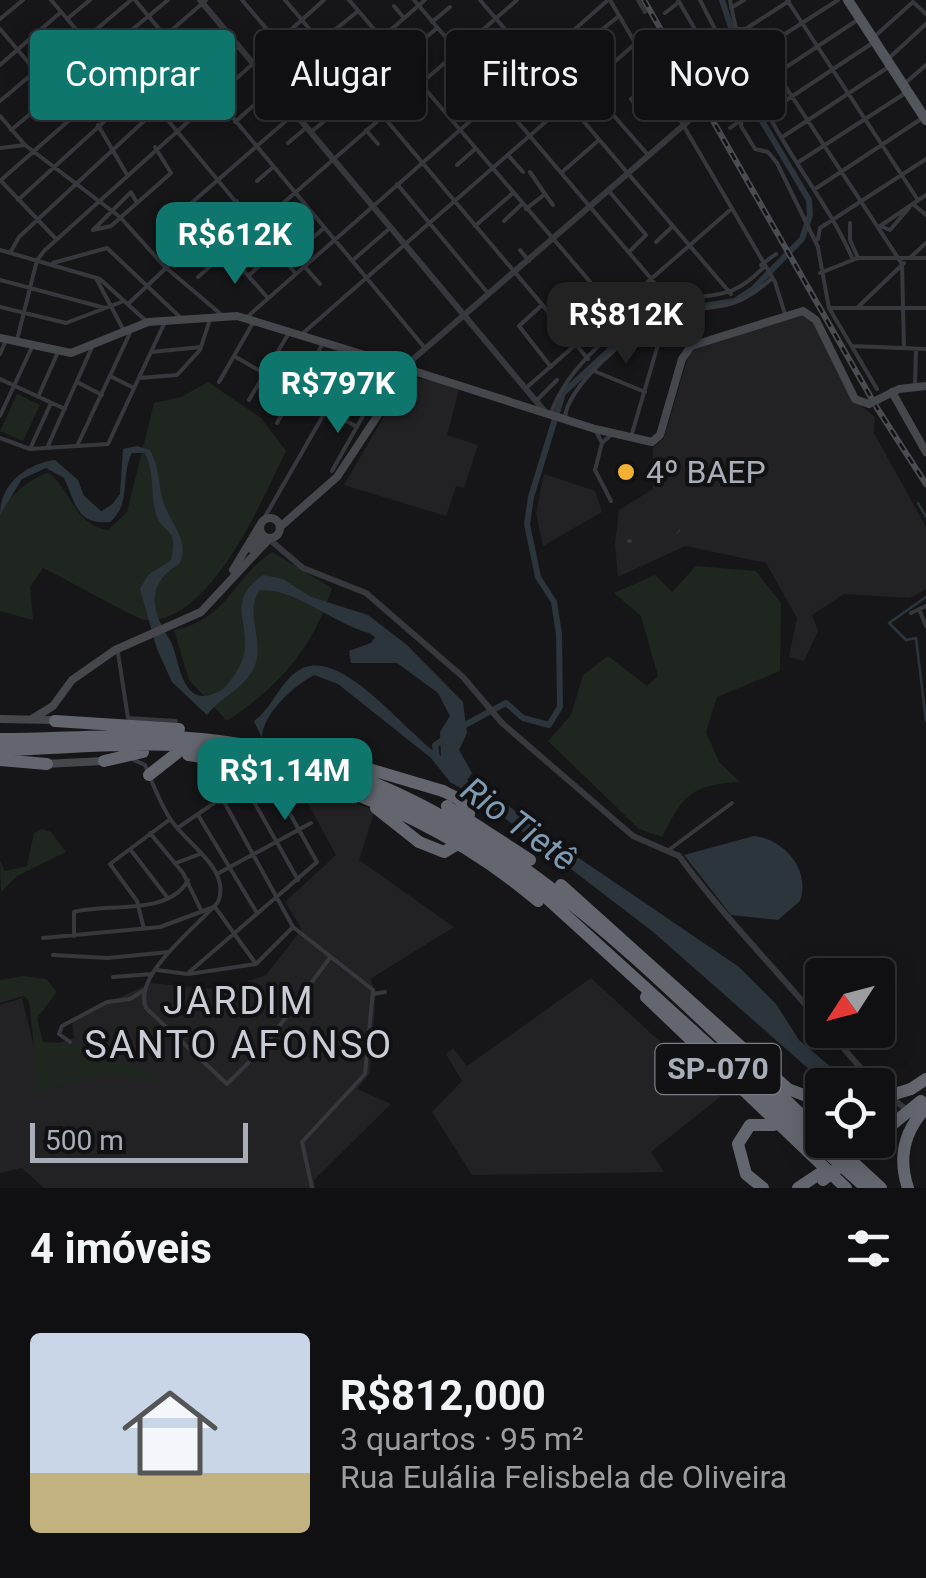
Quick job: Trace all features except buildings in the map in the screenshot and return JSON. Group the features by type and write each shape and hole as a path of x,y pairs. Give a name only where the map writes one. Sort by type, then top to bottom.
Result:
{"highway":[{"path":"54,721 123,722 232,735 362,767 442,792 465,805 470,831 460,846 444,852 419,842 355,797"},
{"path":"1,749 123,722"},
{"name":"SP-070","path":"1,749 151,735 220,741 332,766 420,800 498,847 551,887 805,1113"},
{"name":"SP-070","path":"1,749 178,745 310,768 400,802 442,824 529,882 866,1188"},
{"path":"1,749 178,753 251,764 355,797 415,821 509,878 648,1000"},
{"path":"1,749 47,764"},
{"path":"104,762 143,752"},
{"path":"149,775 178,753"},
{"path":"362,767 427,795 497,834 608,924 745,1047 794,1100 805,1101"},
{"path":"420,800 497,834"},
{"path":"575,923 648,1000"},
{"name":"SP-070","path":"648,1000 790,1136 822,1180"},
{"path":"908,1188 904,1148 926,1079"},
{"path":"895,1098 921,1097"},
{"path":"895,1116 921,1097"},
{"path":"895,1120 921,1097"},
{"path":"763,1188 741,1164 740,1135 750,1125 764,1122 790,1136"},
{"path":"822,1180 844,1158"},
{"path":"848,1158 881,1188"},
{"path":"798,1188 822,1180 850,1158"},
{"path":"822,1180 845,1188"}],"main road":[{"path":"846,2 924,112"},
{"path":"3,339 58,352 93,345 148,322 224,316 251,318 373,358 408,376 458,386 595,429 652,442 659,437 689,348 803,310 814,317 855,400 873,402 892,392 926,386"},
{"path":"373,358 404,372 458,386"},
{"path":"392,366 404,372"},
{"path":"164,628 199,609 270,531 337,477 404,372"},
{"path":"892,392 926,452"},
{"path":"32,718 54,706 72,680 116,649 201,612 270,531"},
{"path":"0,718 54,721 54,706"},
{"path":"0,768 104,762"}],"street":[{"path":"0,19 23,0"},
{"path":"51,0 76,30"},
{"path":"67,20 90,0"},
{"path":"92,30 133,0 159,30"},
{"path":"130,30 168,0"},
{"path":"242,0 267,30"},
{"path":"285,0 310,30"},
{"path":"290,30 324,0"},
{"path":"349,0 374,30"},
{"path":"390,30 416,3 425,0"},
{"path":"480,0 506,30"},
{"path":"574,30 609,0 634,41"},
{"path":"638,0 645,12"},
{"path":"700,0 716,30"},
{"path":"730,0 736,28 747,28 788,0 926,215"},
{"path":"731,8 744,0"},
{"path":"785,34 846,2 862,0"},
{"path":"171,30 202,1 225,30"},
{"path":"665,12 679,1 695,30"},
{"path":"482,30 513,2"},
{"path":"785,101 873,41 914,2 926,14"},
{"path":"416,3 446,37"},
{"path":"394,6 404,18"},
{"path":"432,22 450,6"},
{"path":"335,30 358,11"},
{"path":"0,64 61,12"},
{"path":"602,30 619,16"},
{"path":"785,68 859,19"},
{"path":"781,138 849,94 888,63 926,24"},
{"path":"426,38 438,28"},
{"path":"0,29 30,65"},
{"path":"235,42 255,66"},
{"path":"614,63 634,46"},
{"path":"235,77 255,59"},
{"path":"426,79 446,61"},
{"path":"798,163 866,119 905,89 926,65"},
{"path":"0,102 30,77"},
{"path":"785,85 901,261 904,348"},
{"path":"426,91 626,326"},
{"path":"639,93 651,110 644,116 630,99 639,93"},
{"path":"253,106 235,122 427,350"},
{"path":"815,189 924,112"},
{"path":"11,130 30,113"},
{"path":"614,115 649,156"},
{"path":"0,116 25,145 112,210 164,266 224,316"},
{"path":"56,240 0,181 66,120"},
{"path":"18,200 105,120"},
{"path":"10,253 38,220 144,120"},
{"path":"168,120 296,274"},
{"path":"17,342 37,260 185,120"},
{"path":"174,256 157,232 285,120"},
{"path":"301,120 553,416"},
{"path":"288,143 323,120"},
{"path":"198,277 378,120"},
{"path":"386,120 588,359"},
{"path":"219,382 251,318 268,298 470,120"},
{"path":"515,120 671,302"},
{"path":"302,334 548,120"},
{"path":"583,120 731,294"},
{"path":"679,120 771,277 785,314"},
{"path":"404,372 689,120"},
{"path":"730,128 741,120 755,149 771,155 818,247"},
{"path":"771,120 856,259"},
{"path":"98,126 126,173"},
{"path":"366,130 378,144"},
{"path":"561,173 600,140"},
{"path":"0,148 25,145"},
{"path":"137,203 130,192 93,230 109,228 120,217 137,203 171,172 155,147"},
{"path":"457,164 475,149"},
{"path":"508,154 523,172"},
{"path":"810,229 820,228 926,158"},
{"path":"257,182 274,167"},
{"path":"530,172 553,205"},
{"path":"398,184 490,295"},
{"path":"609,191 646,235 629,252"},
{"path":"475,226 513,193"},
{"path":"504,220 545,194"},
{"path":"879,226 926,195"},
{"path":"0,307 66,323 127,302 236,202"},
{"path":"526,388 730,210"},
{"path":"271,214 286,231"},
{"path":"847,240 850,222"},
{"path":"656,242 673,226"},
{"path":"286,261 324,228"},
{"path":"352,261 391,228"},
{"path":"820,228 820,273 830,308 877,389"},
{"path":"910,258 926,243"},
{"path":"1,248 94,277 148,322"},
{"path":"50,264 107,248 182,319"},
{"path":"248,276 277,250"},
{"path":"520,250 529,261"},
{"path":"227,252 268,298"},
{"path":"553,416 565,384 626,326 671,302 731,294 776,254"},
{"path":"820,273 856,259 926,258"},
{"path":"857,308 901,261"},
{"path":"304,266 320,284"},
{"path":"78,446 128,329 94,277"},
{"path":"553,416 594,371 644,328 666,316 740,304 771,277"},
{"path":"0,280 105,308"},
{"path":"542,304 519,324 551,368"},
{"path":"830,308 926,308"},
{"path":"631,438 666,316"},
{"path":"139,378 178,376 202,347 210,317"},
{"path":"0,438 30,449 108,444 166,320"},
{"path":"249,400 290,330"},
{"path":"0,354 3,339"},
{"path":"277,423 324,341"},
{"path":"47,448 93,345"},
{"path":"1,411 32,346"},
{"path":"852,346 926,349"},
{"path":"151,352 202,347"},
{"path":"915,386 916,349"},
{"path":"38,396 58,352"},
{"path":"359,353 268,508 270,531 303,568 366,593 448,664 497,717 633,836 675,848 732,803"},
{"path":"234,356 357,427"},
{"path":"332,471 392,366"},
{"path":"594,371 645,392"},
{"path":"110,376 134,388"},
{"path":"0,379 64,409"},
{"path":"535,399 557,380"},
{"path":"77,382 102,395"},
{"path":"30,449 52,403"},
{"path":"595,429 602,444"},
{"path":"611,501 595,470 602,444 613,433"},
{"path":"268,508 270,531"},
{"path":"912,613 926,606"},
{"path":"919,609 926,626"},
{"path":"116,649 123,722 176,721"},
{"path":"70,1042 59,1034 62,1026 107,1002 130,999 143,992 170,952 221,896 217,874 170,819 141,762 104,762"},
{"path":"178,828 261,772 355,797"},
{"path":"187,974 317,860 267,773"},
{"path":"272,781 278,776"},
{"path":"244,783 298,880"},
{"path":"222,798 293,927 329,959 367,981 373,994 365,1074 302,1142 312,1188"},
{"path":"198,815 257,912"},
{"path":"144,929 138,905 110,866 170,819"},
{"path":"217,874 311,823"},
{"path":"150,833 188,880 201,910"},
{"path":"130,848 166,896"},
{"path":"675,848 734,928 805,1005"},
{"path":"176,863 200,854"},
{"path":"74,936 74,912 138,905 166,896 188,880"},
{"path":"43,938 144,929 214,907"},
{"path":"214,907 237,932 256,964"},
{"path":"113,977 214,972 256,964 293,927"},
{"path":"53,955 108,958 170,952"},
{"path":"205,959 214,972"},
{"path":"143,992 146,1008 228,1084 263,1048 329,959"},
{"path":"373,994 385,992"},
{"path":"843,1048 861,1068"},
{"path":"895,1100 926,1124"}],"shaded area":[{"path":"796,313 811,318 852,398 875,417 874,433 926,527 926,589 910,598 844,594 812,615 818,631 804,661 789,657 797,618 766,563 685,546 618,577 615,544 619,510 653,489 653,448 664,438 689,353 696,347"},
{"path":"407,377 444,382 459,390 447,435 478,445 464,488 456,486 446,516 344,485"},
{"path":"208,382 261,418 286,451 248,527 212,582 191,603 169,616 145,620 43,568 30,587 33,620 0,611 0,512 8,501 28,483 49,473 87,521 108,530 127,512 154,403 181,397"},
{"path":"17,394 40,405 23,441 0,431"},
{"path":"544,474 595,491 602,512 543,546 536,513"},
{"path":"272,552 332,588 315,629 292,664 263,694 227,721 189,680 174,630 206,618"},
{"path":"696,566 756,571 781,603 780,671 717,697 706,732 719,762 740,782 710,786 691,795 676,811 662,837 639,829 548,741 571,715 583,675 608,656 647,686 658,676 641,616 614,593 655,575 672,592"},
{"path":"297,783 375,810 359,860 454,927 370,979 376,992 370,1073 357,1089 391,1104 314,1180 315,1188 44,1188 22,1168 0,1173 0,1005 22,998 35,1051 74,1038 72,1019 151,983 223,990 266,975 302,929 285,902 336,855"},
{"path":"42,829 51,832 66,852 17,876 1,892 0,861 5,871 27,866 34,833"},
{"path":"24,976 46,979 57,992 37,1018 43,1042 85,1044 159,1079 159,1083 112,1076 85,1079 39,1093 29,1001 24,996 0,1003 0,980"},
{"path":"591,978 720,1097 651,1152 664,1172 472,1175 432,1112 462,1081 446,1054 453,1048 467,1066"}],"water":[{"path":"137,446 150,450 165,506 183,547 179,564 161,581 155,599 182,676 192,692 200,696 214,694 233,677 245,647 243,598 263,575 283,579 311,597 368,615 407,645 463,702 467,733 459,750 472,773 467,780 490,791 548,837 739,967 776,1004 805,1048 832,1068 808,1068 652,931 481,800 450,782 431,758 338,684 314,675 306,680 273,711 262,738 254,721 289,678 312,666 331,668 350,678 441,756 440,732 450,716 438,693 397,663 351,663 349,651 371,643 375,637 369,633 283,593 259,591 254,609 256,662 241,685 207,715 172,682 157,649 140,589 148,575 171,560 173,549 171,536 156,514 145,453 132,453 121,507 110,522 84,516 64,478 46,468 22,479 0,515 5,493 17,477 55,460 78,480 88,507 104,515 120,494 123,449"},
{"path":"754,836 785,850 802,878 800,901 778,920 731,915 684,855"}],"waterway":[{"path":"461,727 506,703 523,718 549,725 560,707 559,634 554,602 538,577 527,524 531,497 563,393 648,315 735,301 753,289 802,239 810,215 809,200 762,121 722,0"},
{"name":"Rio Tietê","path":"82,498 101,515 115,506"},
{"path":"918,503 926,517"},
{"path":"926,597 889,623 906,640 916,638 926,721"},
{"name":"Rio Tietê","path":"437,758 435,745 447,737"}],"railway":[{"path":"644,0 877,408 926,484"}],"place":[{"name":"4º BAEP","path":"626,472"}],"district":[{"name":"JARDIM SANTO AFONSO","path":"239,1023"}]}
